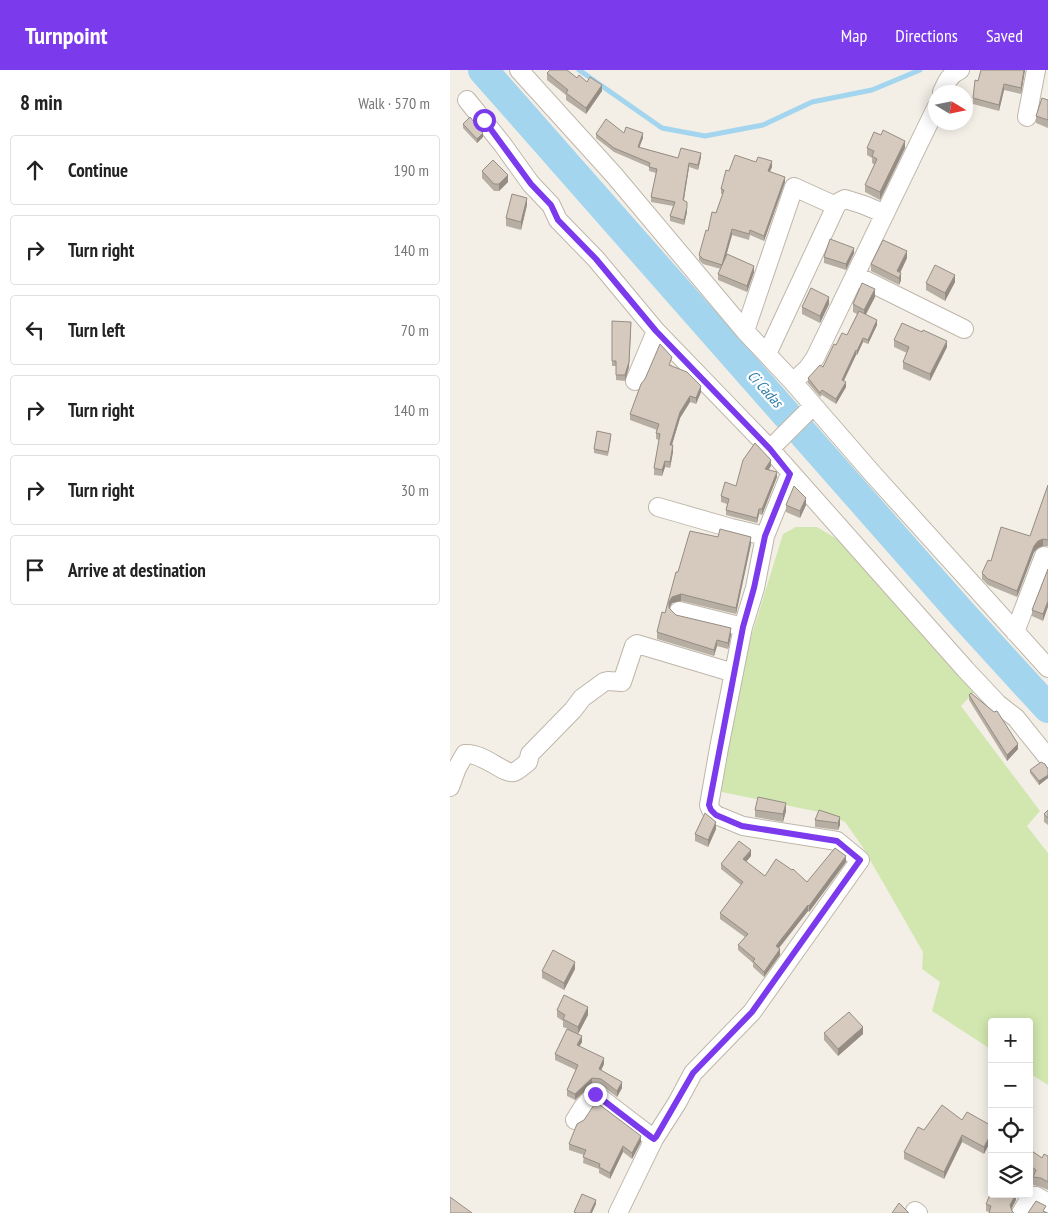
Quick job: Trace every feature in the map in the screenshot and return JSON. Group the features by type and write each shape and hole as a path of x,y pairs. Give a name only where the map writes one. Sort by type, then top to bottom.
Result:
{"street":[{"path":"519,70 614,175 745,331 793,382 810,409 1048,668"},
{"path":"945,85 949,77 960,70"},
{"path":"1027,118 1036,70"},
{"path":"467,100 531,184 551,205 558,220 596,259 656,331 772,446 790,474 966,670 998,704 1016,718 1048,758"},
{"path":"793,382 816,358 928,125"},
{"path":"745,331 794,187 836,206"},
{"path":"766,354 838,202 845,199 864,204 885,214"},
{"path":"855,275 964,329"},
{"path":"635,381 656,331"},
{"path":"772,446 810,409"},
{"path":"618,1213 654,1139 672,1112 693,1073 752,1012 860,860 837,841 742,826 716,815 709,805 743,627 754,588 765,536 790,474"},
{"path":"658,507 765,536"},
{"path":"1015,632 1044,556"},
{"path":"679,611 743,627"},
{"path":"450,787 465,754 471,753 479,756 508,772 514,772 528,762 530,754 574,710 582,698 604,682 622,682 634,646 637,644 734,674"},
{"path":"574,1120 595,1094 654,1139"},
{"path":"1021,1213 1031,1196 1036,1196 1048,1203"}],"green space":[{"path":"796,527 817,527 855,553 977,689 961,706 1040,811 1027,826 1048,853 1048,1085 1033,1076 1033,1018 988,1018 988,1047 932,1011 940,982 922,969 923,952 862,846 845,822 824,813 717,791 739,676 783,534"}],"building":[{"path":"550,70 567,70 577,78 579,75 587,82 590,77 602,85 586,108 566,93 568,90 547,73"},
{"path":"981,70 1024,70 1021,88 1004,84 999,105 973,98 975,80 978,81"},
{"path":"1042,98 1048,100 1048,120 1036,116"},
{"path":"470,117 483,133 477,139 463,124"},
{"path":"606,119 624,133 626,127 643,133 638,147 678,158 681,148 701,153 698,165 689,163 683,200 687,202 684,220 670,216 675,202 651,197 657,169 649,167 650,163 614,148 596,134"},
{"path":"883,130 905,141 880,192 865,185 877,159 872,156 874,151 867,148 874,132 881,135"},
{"path":"735,155 756,162 758,157 772,161 768,171 785,177 764,236 750,230 749,234 732,229 722,265 703,259 699,255 706,230 708,231 712,212 716,213 724,190 721,189 726,170 729,171"},
{"path":"493,160 508,175 499,184 494,184 482,171"},
{"path":"512,194 527,198 521,222 506,218"},
{"path":"830,239 854,248 846,264 824,257"},
{"path":"883,240 907,251 897,271 901,273 899,278 871,264"},
{"path":"727,254 754,266 747,286 718,274"},
{"path":"935,265 955,275 945,293 926,283"},
{"path":"862,283 875,289 864,310 853,304"},
{"path":"811,288 829,297 820,316 802,307"},
{"path":"859,311 877,320 868,340 863,338 856,350 842,380 846,382 836,399 822,390 820,393 808,378 820,365 823,367 834,344 836,345 842,333 847,335"},
{"path":"612,321 631,322 629,362 625,375 616,375 616,361 612,361"},
{"path":"902,323 947,341 930,374 903,362 909,347 894,340"},
{"path":"660,344 672,357 669,365 687,372 701,386 696,398 690,396 680,412 670,445 673,445 670,462 665,461 662,470 654,468 660,434 656,433 659,424 630,414 641,384"},
{"path":"597,431 611,434 608,452 594,449"},
{"path":"755,443 771,460 765,469 777,472 762,509 759,509 757,518 726,510 729,499 721,496 725,482 736,486 743,460"},
{"path":"1048,485 1048,540 1038,541 1034,546 1017,591 988,579 982,573 988,560 991,561 1001,527 1030,536"},
{"path":"794,486 806,498 800,511 786,505"},
{"path":"720,529 751,537 736,608 681,594 672,597 669,602 669,608 676,615 731,628 728,643 717,640 714,650 657,632 662,612 665,613 690,531 718,537"},
{"path":"1048,569 1048,601 1043,614 1032,610"},
{"path":"971,693 994,712 997,711 1018,744 1007,755 969,695"},
{"path":"1041,762 1048,769 1048,775 1039,781 1030,770"},
{"path":"758,797 786,803 783,814 755,810"},
{"path":"819,810 840,817 838,823 815,820"},
{"path":"1048,810 1048,818 1044,814"},
{"path":"705,813 716,822 708,840 695,834"},
{"path":"739,841 751,850 743,859 765,876 776,859 793,869 807,882 835,848 846,856 776,946 780,949 764,972 753,961 755,959 738,945 748,934 720,913 743,882 721,864"},
{"path":"553,950 575,962 564,983 542,971"},
{"path":"564,995 588,1007 578,1027 563,1019 565,1015 557,1010"},
{"path":"849,1012 863,1027 838,1049 824,1033"},
{"path":"567,1029 582,1036 577,1045 604,1058 599,1069 622,1082 617,1091 601,1079 592,1078 575,1094 567,1090 578,1065 555,1054"},
{"path":"596,1102 641,1136 632,1153 623,1146 610,1173 599,1167 600,1164 583,1157 586,1150 569,1144 577,1124 584,1120"},
{"path":"942,1105 962,1120 967,1112 988,1124 988,1140 984,1147 962,1135 944,1172 904,1152 918,1127 924,1130"},
{"path":"1033,1152 1042,1158 1044,1154 1048,1156 1048,1182 1041,1178 1033,1177 1036,1170 1033,1168"},
{"path":"582,1194 596,1200 590,1213 574,1212"},
{"path":"450,1197 472,1213 450,1213"},
{"path":"989,1198 1014,1198 1010,1205 1014,1213 989,1213 991,1206 986,1204"},
{"path":"1036,1201 1046,1206 1043,1211 1047,1213 1028,1213"},
{"path":"899,1203 909,1213 892,1213"}],"waterway":[{"name":"Ci Cadas","path":"483,70 963,615 1048,708"},
{"path":"579,70 662,128 705,136 763,125 812,102 872,90 920,70"}],"route":[{"path":"484,120 531,184 551,205 558,220 596,259 656,331 770,449 790,474 765,536 754,588 743,627 709,805 716,815 742,826 837,841 860,860 752,1012 693,1073 654,1139 595,1094"}]}
